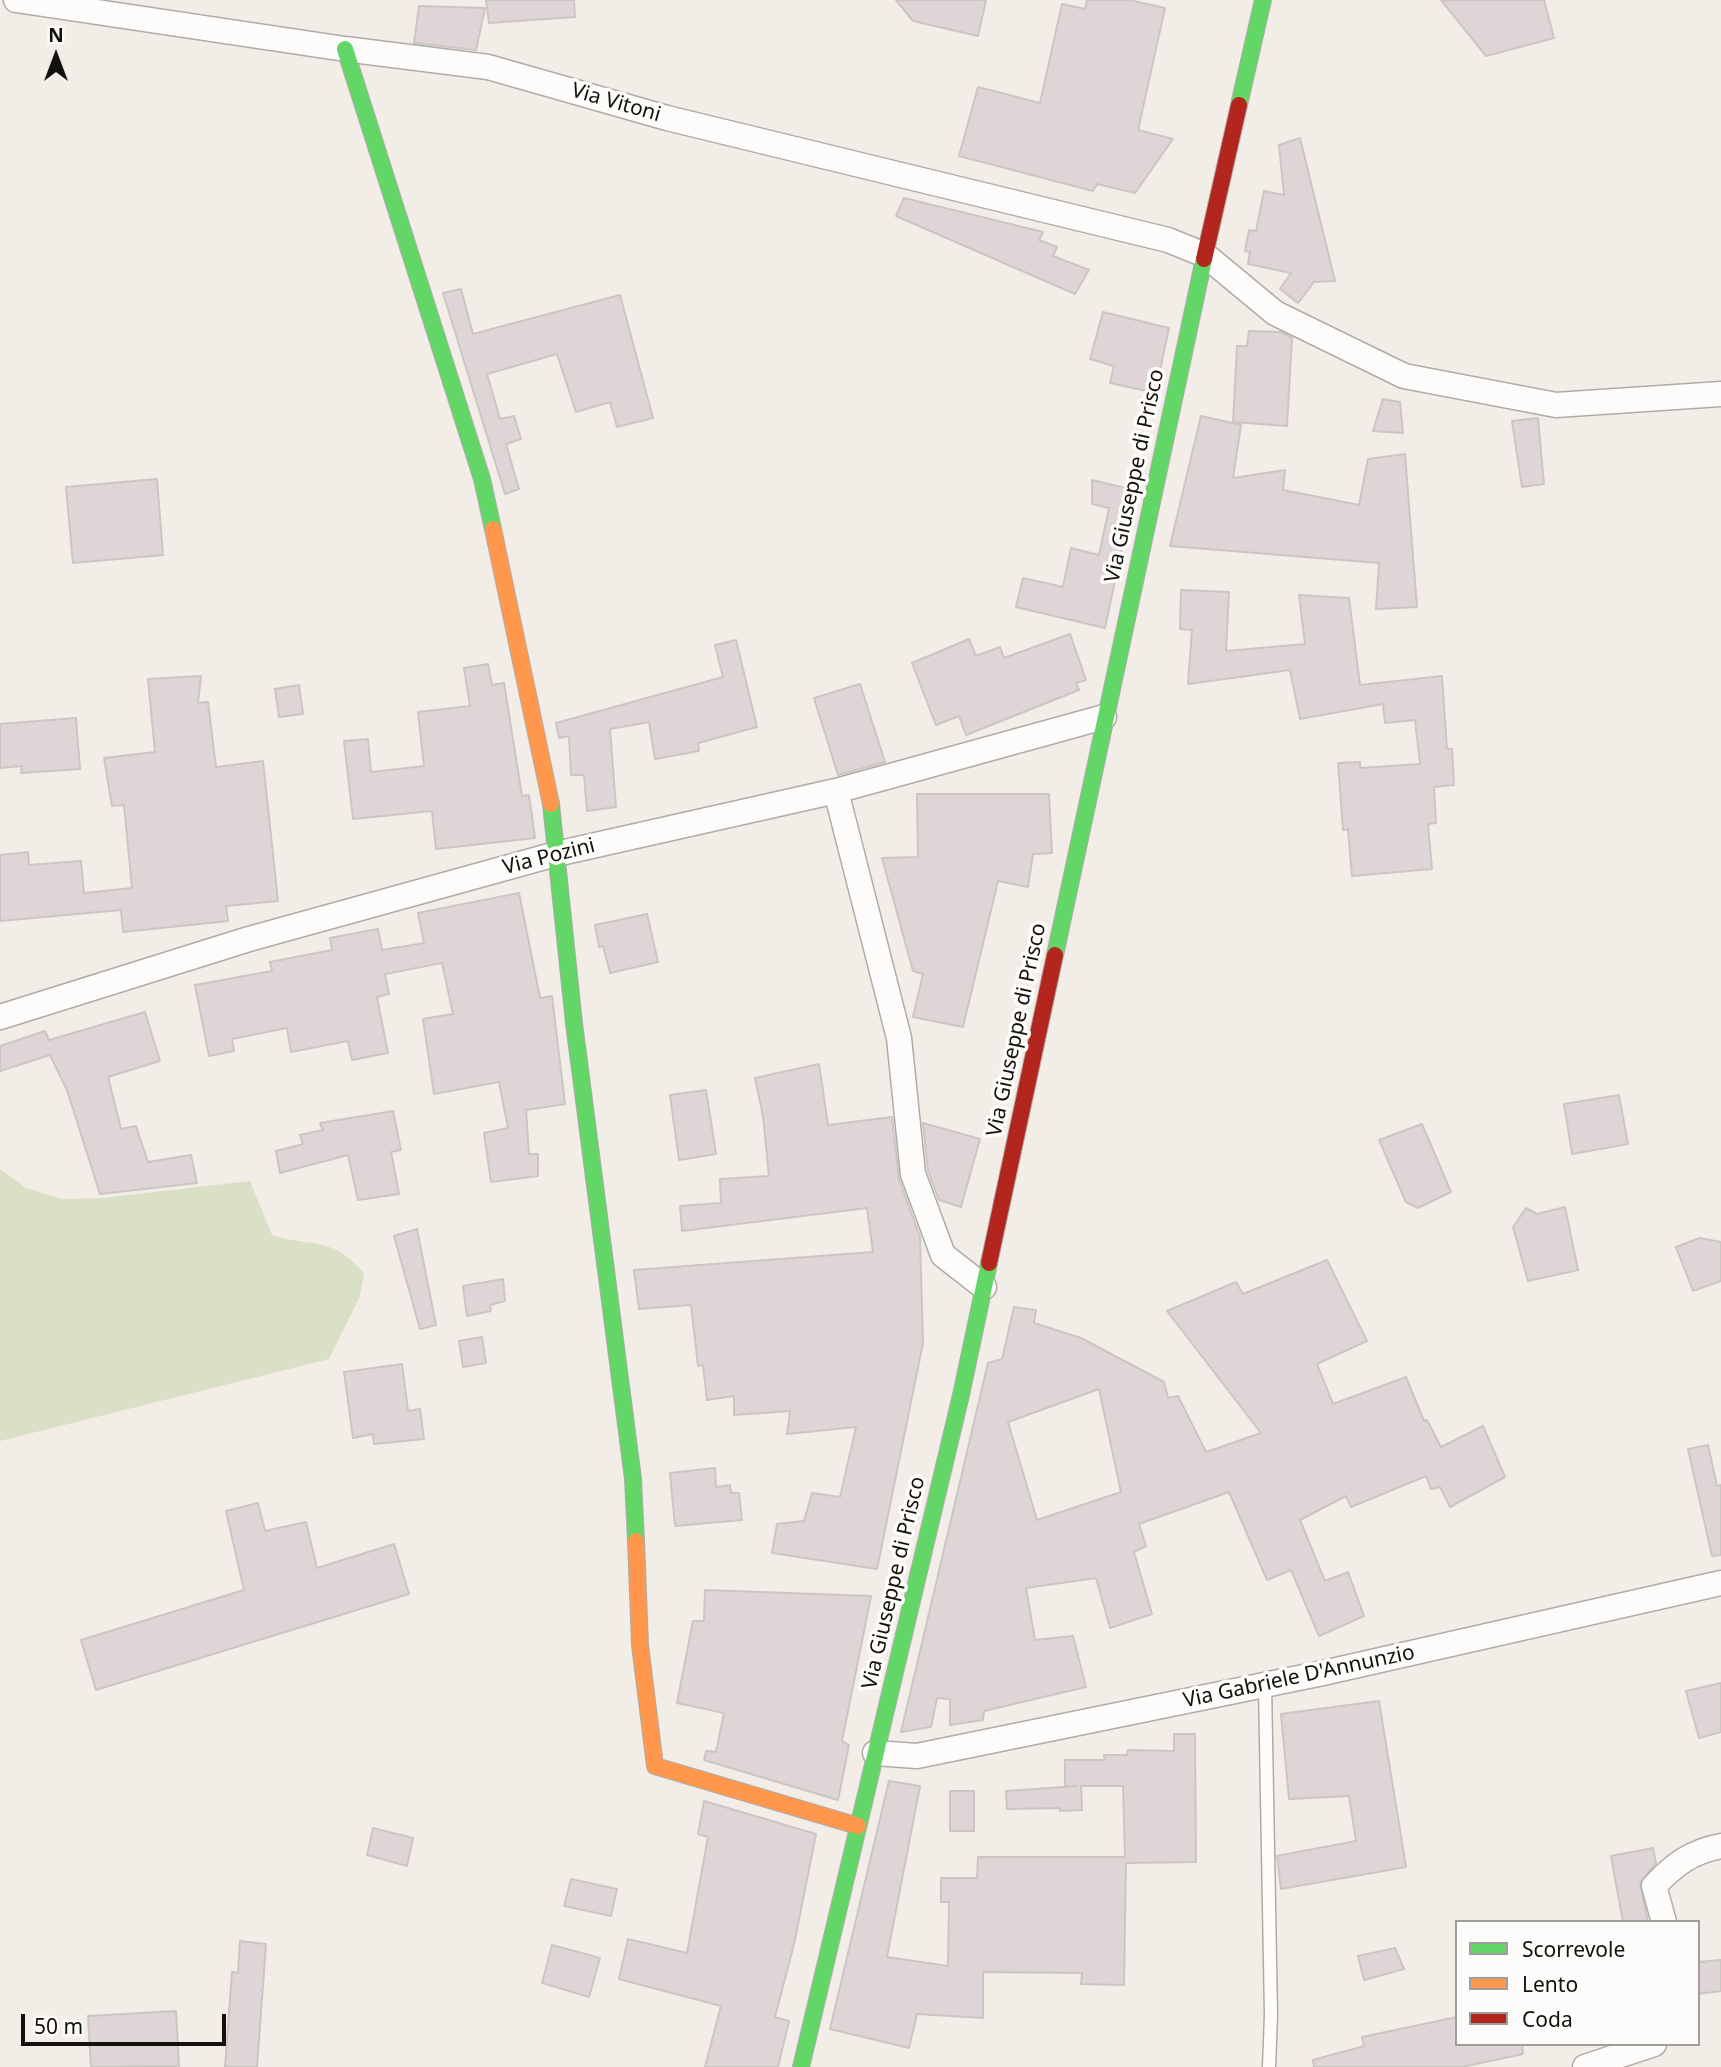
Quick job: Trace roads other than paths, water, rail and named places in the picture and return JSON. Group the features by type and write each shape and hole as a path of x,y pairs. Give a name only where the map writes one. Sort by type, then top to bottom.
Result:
{"main road":[{"name":"Via Giuseppe di Prisco","path":"801,2067 984,1287 1104,718 1205,255 1264,0"},
{"path":"345,49 481,479 551,806 607,1292 633,1479 640,1645 655,1766 858,1826"}],"street":[{"name":"Via Vitoni","path":"16,0 345,49 488,66 667,118 1168,240 1205,255 1275,313 1404,376 1556,405 1721,394"},
{"name":"Via Pozini","path":"0,1017 249,939 555,854 836,791 1104,718"},
{"path":"836,791 899,1038 914,1174 943,1255 984,1287"},
{"name":"Via Gabriele D'Annunzio","path":"875,1753 917,1756 1265,1685 1721,1583"},
{"path":"1663,1920 1654,1886 1673,1866 1695,1852 1721,1846"},
{"path":"1585,2067 1648,2046"}],"lane":[{"path":"1265,1685 1271,2015 1269,2067"}]}
